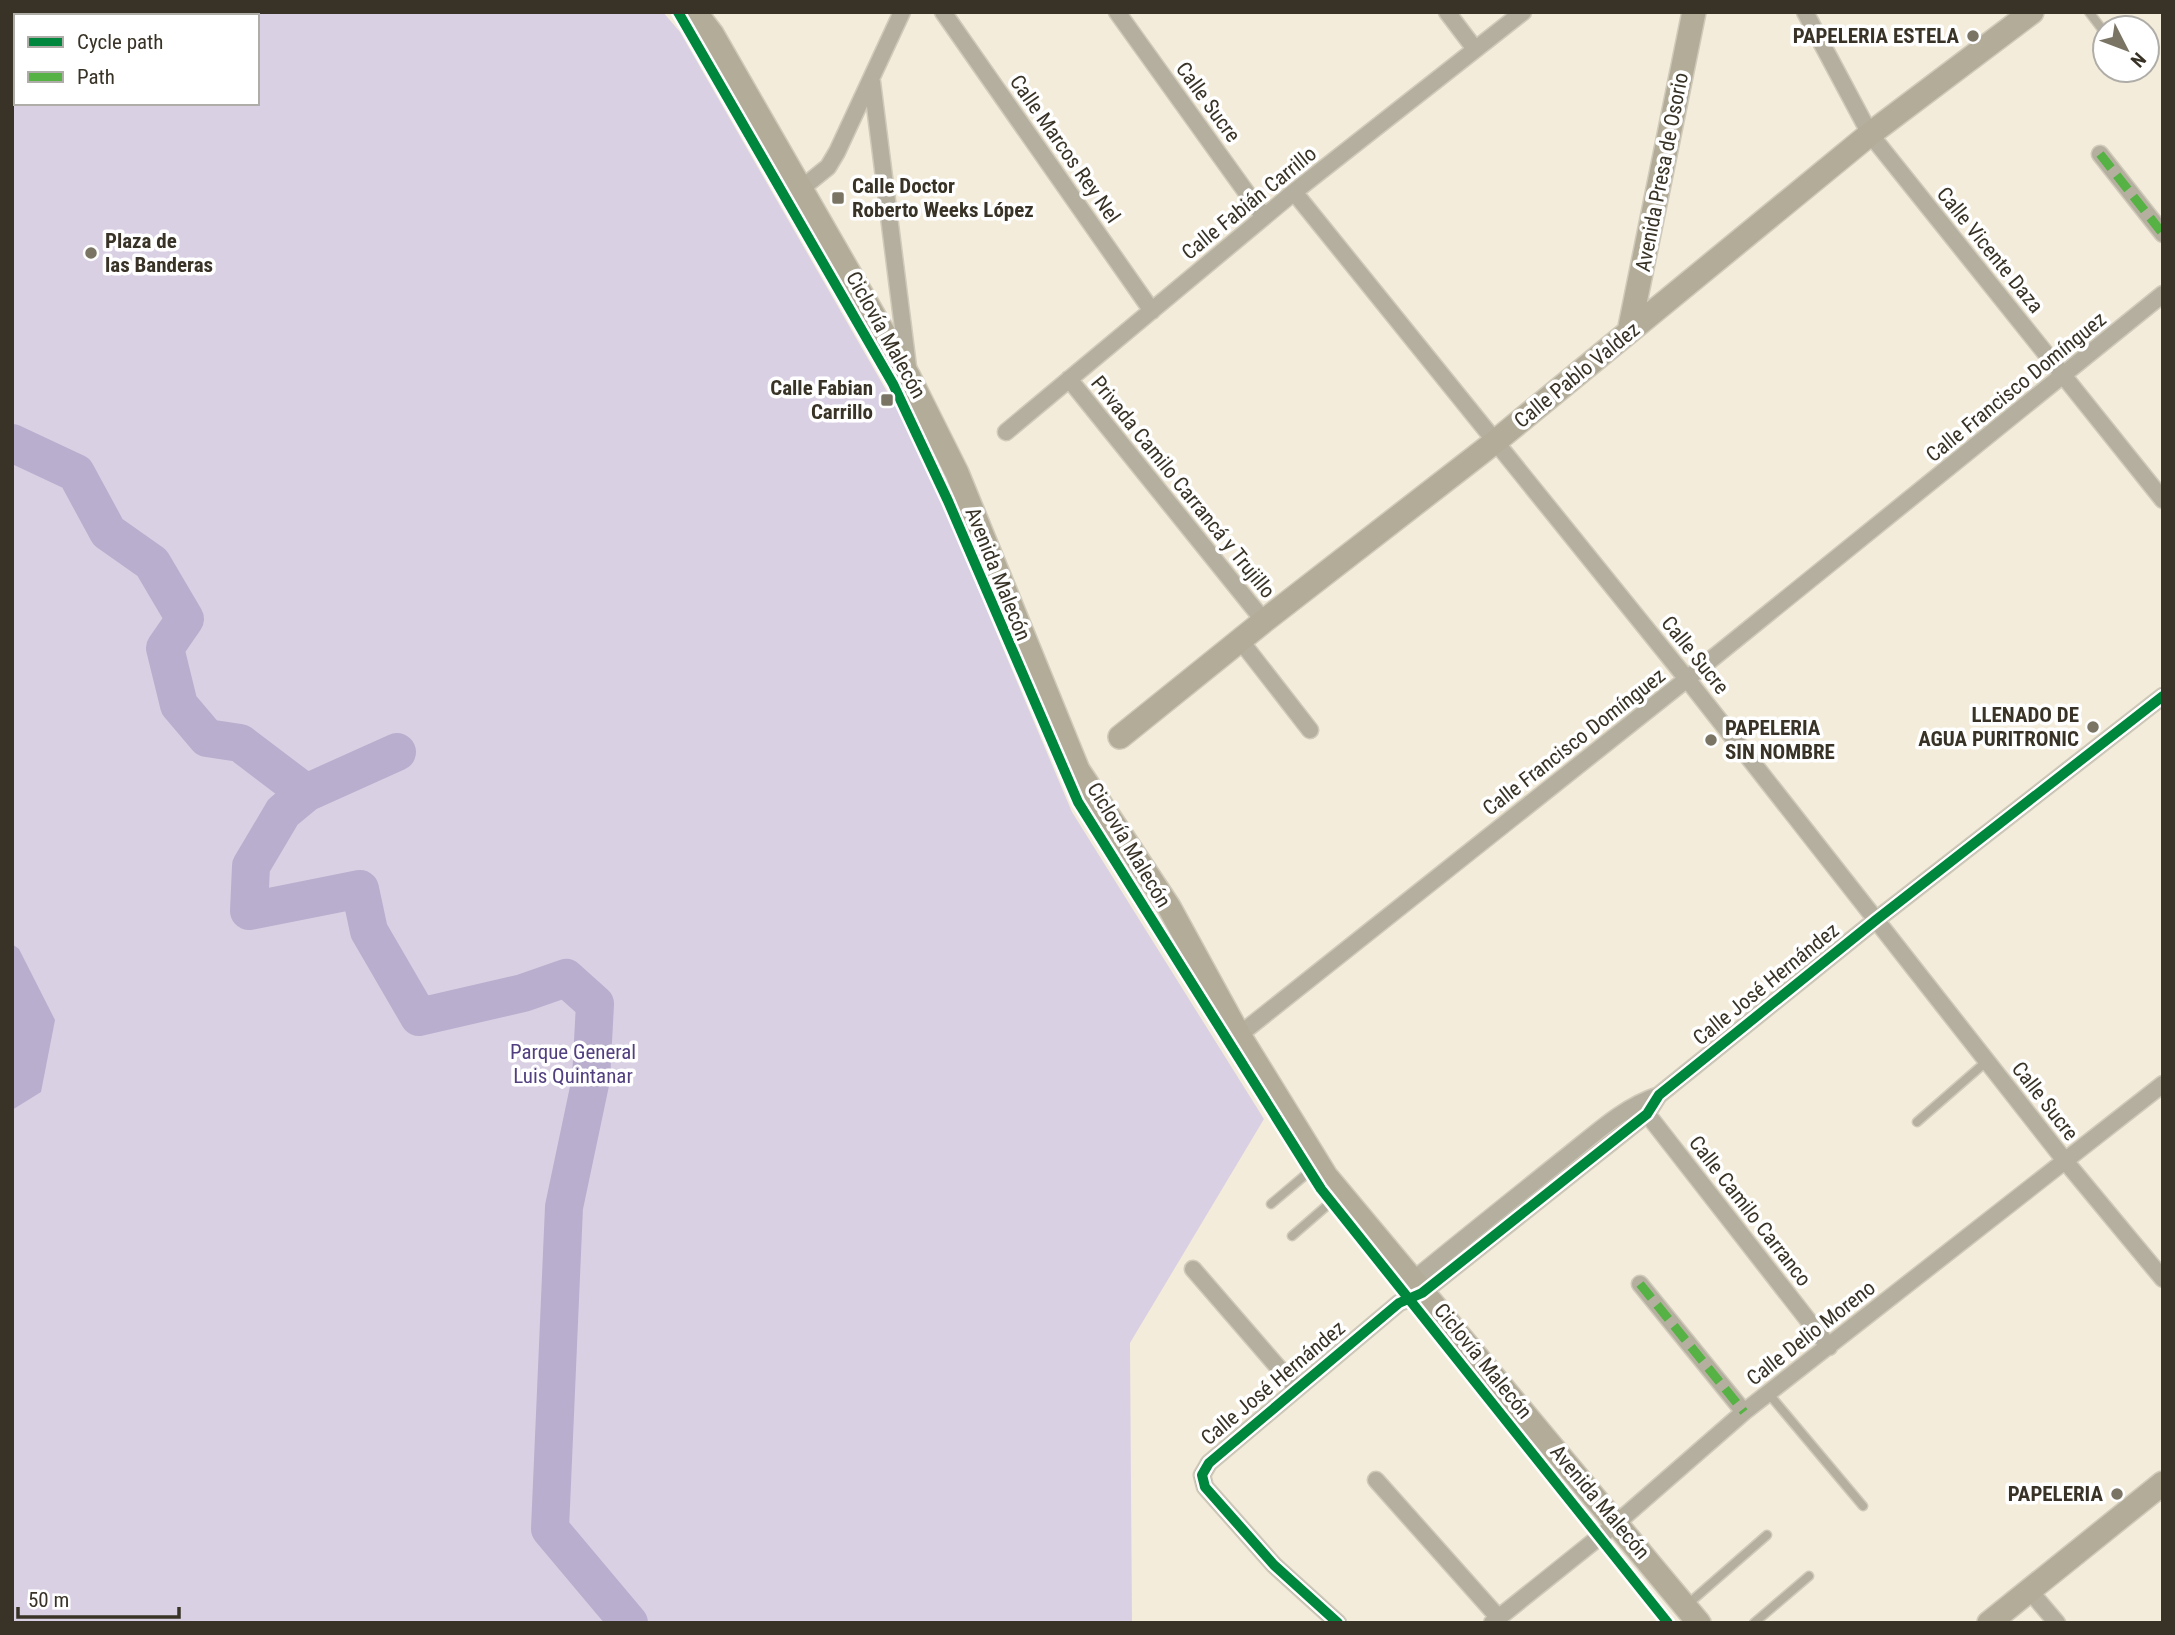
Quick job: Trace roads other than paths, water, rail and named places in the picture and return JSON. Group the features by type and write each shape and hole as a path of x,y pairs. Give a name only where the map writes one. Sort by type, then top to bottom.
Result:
{"main road":[{"name":"Avenida Malecón","path":"695,12 712,34 909,377 957,473 1077,769 1168,907 1239,1035 1319,1164 1417,1287 1693,1614"},
{"name":"Avenida Presa de Osorio","path":"1629,332 1694,12"},
{"name":"Calle Pablo Valdez","path":"1120,737 1496,441 1870,134 2032,12"},
{"path":"1989,1623 2163,1483"}],"street":[{"path":"802,188 828,167 872,82 902,12"},
{"name":"Calle Marcos Rey Nel","path":"943,12 1152,311"},
{"name":"Calle Sucre","path":"1117,12 1264,217"},
{"path":"1447,12 1475,48"},
{"name":"Calle Fabián Carrillo","path":"1006,432 1294,192 1523,12"},
{"name":"Calle Vicente Daza","path":"1805,12 1870,134 2163,500"},
{"path":"872,82 909,377"},
{"path":"2100,154 2163,234"},
{"name":"Calle Sucre","path":"1294,192 1687,679 2066,1162 2163,1279"},
{"name":"Calle Francisco Domínguez","path":"1239,1035 1687,679 2163,294"},
{"name":"Privada Camilo Carrancá y Trujillo","path":"1069,379 1264,621"},
{"path":"1240,640 1310,730"},
{"name":"Calle José Hernández","path":"1338,1623 1274,1565 1205,1487 1202,1475 1209,1462 1417,1287 1876,920 2163,696"},
{"name":"Calle Delio Moreno","path":"1495,1620 1618,1522 1744,1412 2163,1084"},
{"name":"Calle Camilo Carranco","path":"1642,1108 1829,1347"},
{"path":"1193,1269 1296,1388"},
{"path":"1640,1284 1744,1412"},
{"path":"1376,1480 1495,1620"},
{"path":"2029,1590 2057,1623"}],"lane":[{"path":"1917,1122 1987,1061"},
{"path":"1270,1204 1319,1164"},
{"path":"1292,1236 1341,1194"},
{"path":"1768,1393 1863,1506"},
{"path":"1693,1614 1767,1535"},
{"path":"1754,1623 1809,1576"}],"waterway":[{"path":"12,443 76,473 108,532 152,563 185,619 165,648 179,705 207,738 240,743 306,793 397,752"},
{"path":"306,793 283,812 251,866 249,911 360,889 369,931 419,1017 523,993 566,978 595,1004 591,1079 564,1207 550,1529 629,1623"}],"place":[{"name":"PAPELERIA ESTELA","path":"1973,36"},
{"name":"Calle Doctor Roberto Weeks López","path":"838,198"},
{"name":"Plaza de las Banderas","path":"91,253"},
{"name":"Calle Fabian Carrillo","path":"887,400"},
{"name":"LLENADO DE AGUA PURITRONIC","path":"2093,727"},
{"name":"PAPELERIA SIN NOMBRE","path":"1711,740"},
{"name":"PAPELERIA","path":"2117,1494"}],"park label":[{"name":"Parque General Luis Quintanar","path":"573,1064"}]}
